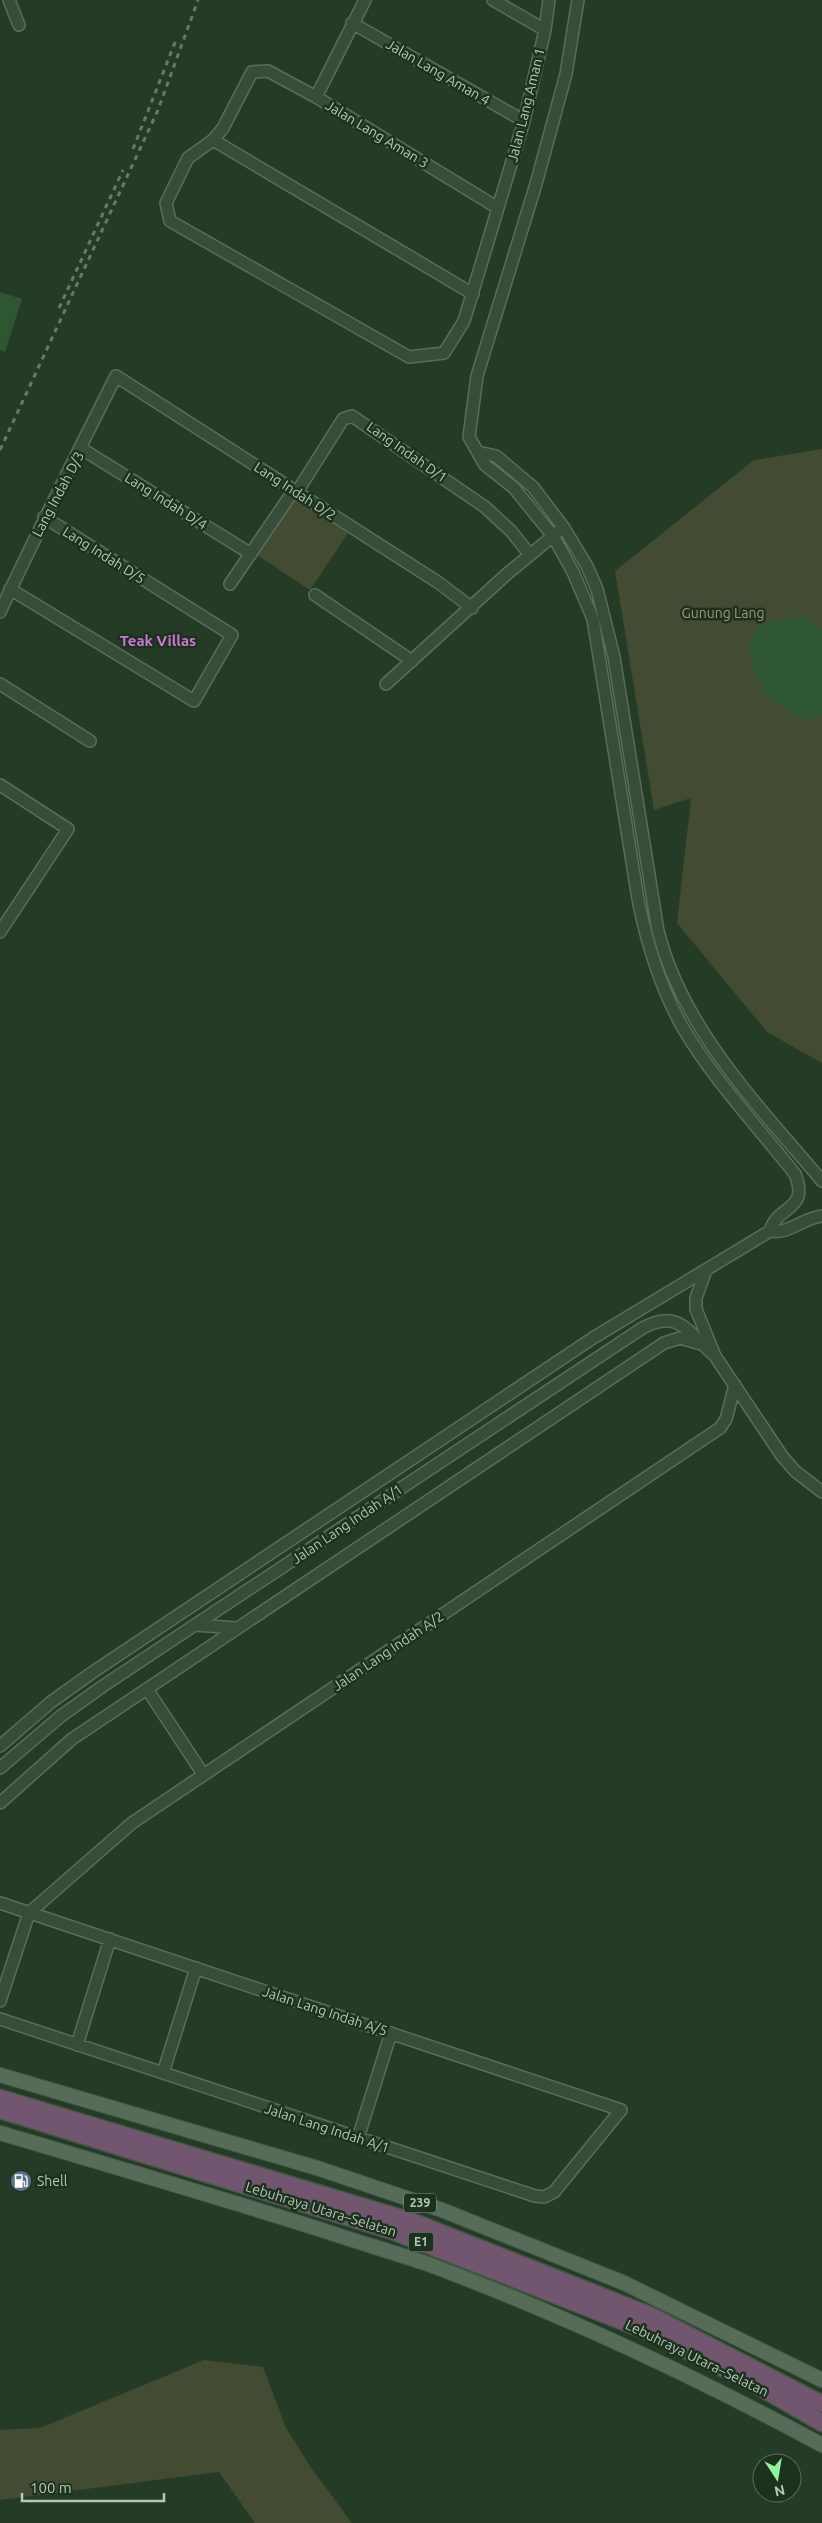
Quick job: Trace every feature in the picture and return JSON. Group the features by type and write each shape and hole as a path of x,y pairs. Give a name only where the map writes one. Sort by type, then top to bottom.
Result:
{"highway":[{"name":"Lebuhraya Utara–Selatan","path":"0,2098 411,2221 652,2316 822,2404"},
{"name":"Lebuhraya Utara–Selatan","path":"0,2110 392,2231 647,2331 751,2382 822,2423"}],"main road":[{"name":"239","path":"0,2075 317,2168 442,2210 624,2283 822,2380"},
{"path":"0,2133 244,2205 426,2264 568,2320 642,2353 748,2405 822,2445"}],"street":[{"path":"9,0 18,25"},
{"path":"316,97 364,0"},
{"path":"493,0 545,30"},
{"name":"Jalan Lang Aman 1","path":"213,140 188,158 166,202 170,221 409,357 444,353 464,321 473,294 524,121 545,30 549,0"},
{"path":"578,0 566,74 536,184 477,376 469,433 470,441 485,465 514,488 553,536 576,579 593,620 638,899 647,944 656,970 683,1028 700,1053 798,1180 800,1188 797,1200 793,1207 773,1222 770,1231"},
{"name":"Jalan Lang Aman 4","path":"352,23 524,121"},
{"name":"Jalan Lang Aman 3","path":"213,140 223,128 252,72 268,70 316,97 498,208"},
{"path":"213,140 473,294"},
{"name":"Lang Indah D/3","path":"0,612 44,517 82,449 116,376"},
{"name":"Lang Indah D/2","path":"116,376 439,583 472,608"},
{"name":"Lang Indah D/1","path":"230,584 343,418 352,416 485,507 512,531 530,555"},
{"name":"Lang Indah D/4","path":"82,449 251,554"},
{"path":"478,452 496,456 522,476 564,528 587,566 606,616 658,931 668,961 691,1014 715,1051 822,1181"},
{"name":"Lang Indah D/5","path":"10,590 47,610 194,701 232,635 44,517"},
{"path":"386,684 530,555 564,528"},
{"path":"315,595 412,661"},
{"path":"0,684 90,741"},
{"path":"0,785 68,829 0,932"},
{"path":"0,1746 51,1702 93,1672 593,1338 770,1231 786,1230 805,1219 822,1216"},
{"path":"706,1270 696,1298 696,1309 715,1356 786,1461 822,1492"},
{"name":"Jalan Lang Indah A/1","path":"0,1768 61,1716 548,1389 653,1322 667,1320 684,1326 715,1356"},
{"name":"Jalan Lang Indah A/1","path":"0,1803 72,1739 664,1343 680,1338 701,1344"},
{"name":"Jalan Lang Indah A/2","path":"28,1913 132,1824 203,1774 720,1428 726,1419 735,1385"},
{"path":"195,1625 237,1628"},
{"path":"147,1689 203,1774"},
{"name":"Jalan Lang Indah A/5","path":"0,1903 621,2110"},
{"path":"0,2002 28,1913"},
{"path":"77,2045 110,1940"},
{"path":"163,2073 196,1968"},
{"name":"Jalan Lang Indah A/1","path":"0,2018 535,2196 544,2197 554,2192 621,2110"},
{"path":"358,2138 391,2033"}],"green space":[{"name":"Gunung Lang","path":"822,449 822,1063 767,1032 677,923 691,798 654,810 615,571 754,460"},
{"path":"295,499 348,533 310,590 257,555"},
{"path":"204,2360 263,2367 286,2428 314,2472 352,2523 255,2523 219,2472 0,2500 0,2430 40,2428"}],"shaded area":[{"path":"0,292 22,299 5,352 0,350"},
{"path":"804,615 822,630 822,715 804,721 767,696 753,669 748,646 758,625"}],"railway":[{"path":"0,450 158,110 198,0"},
{"path":"133,149 176,40"},
{"path":"59,308 123,170"}],"place":[{"name":"Shell","path":"21,2181"}],"district":[{"name":"Teak Villas","path":"158,641"}]}
